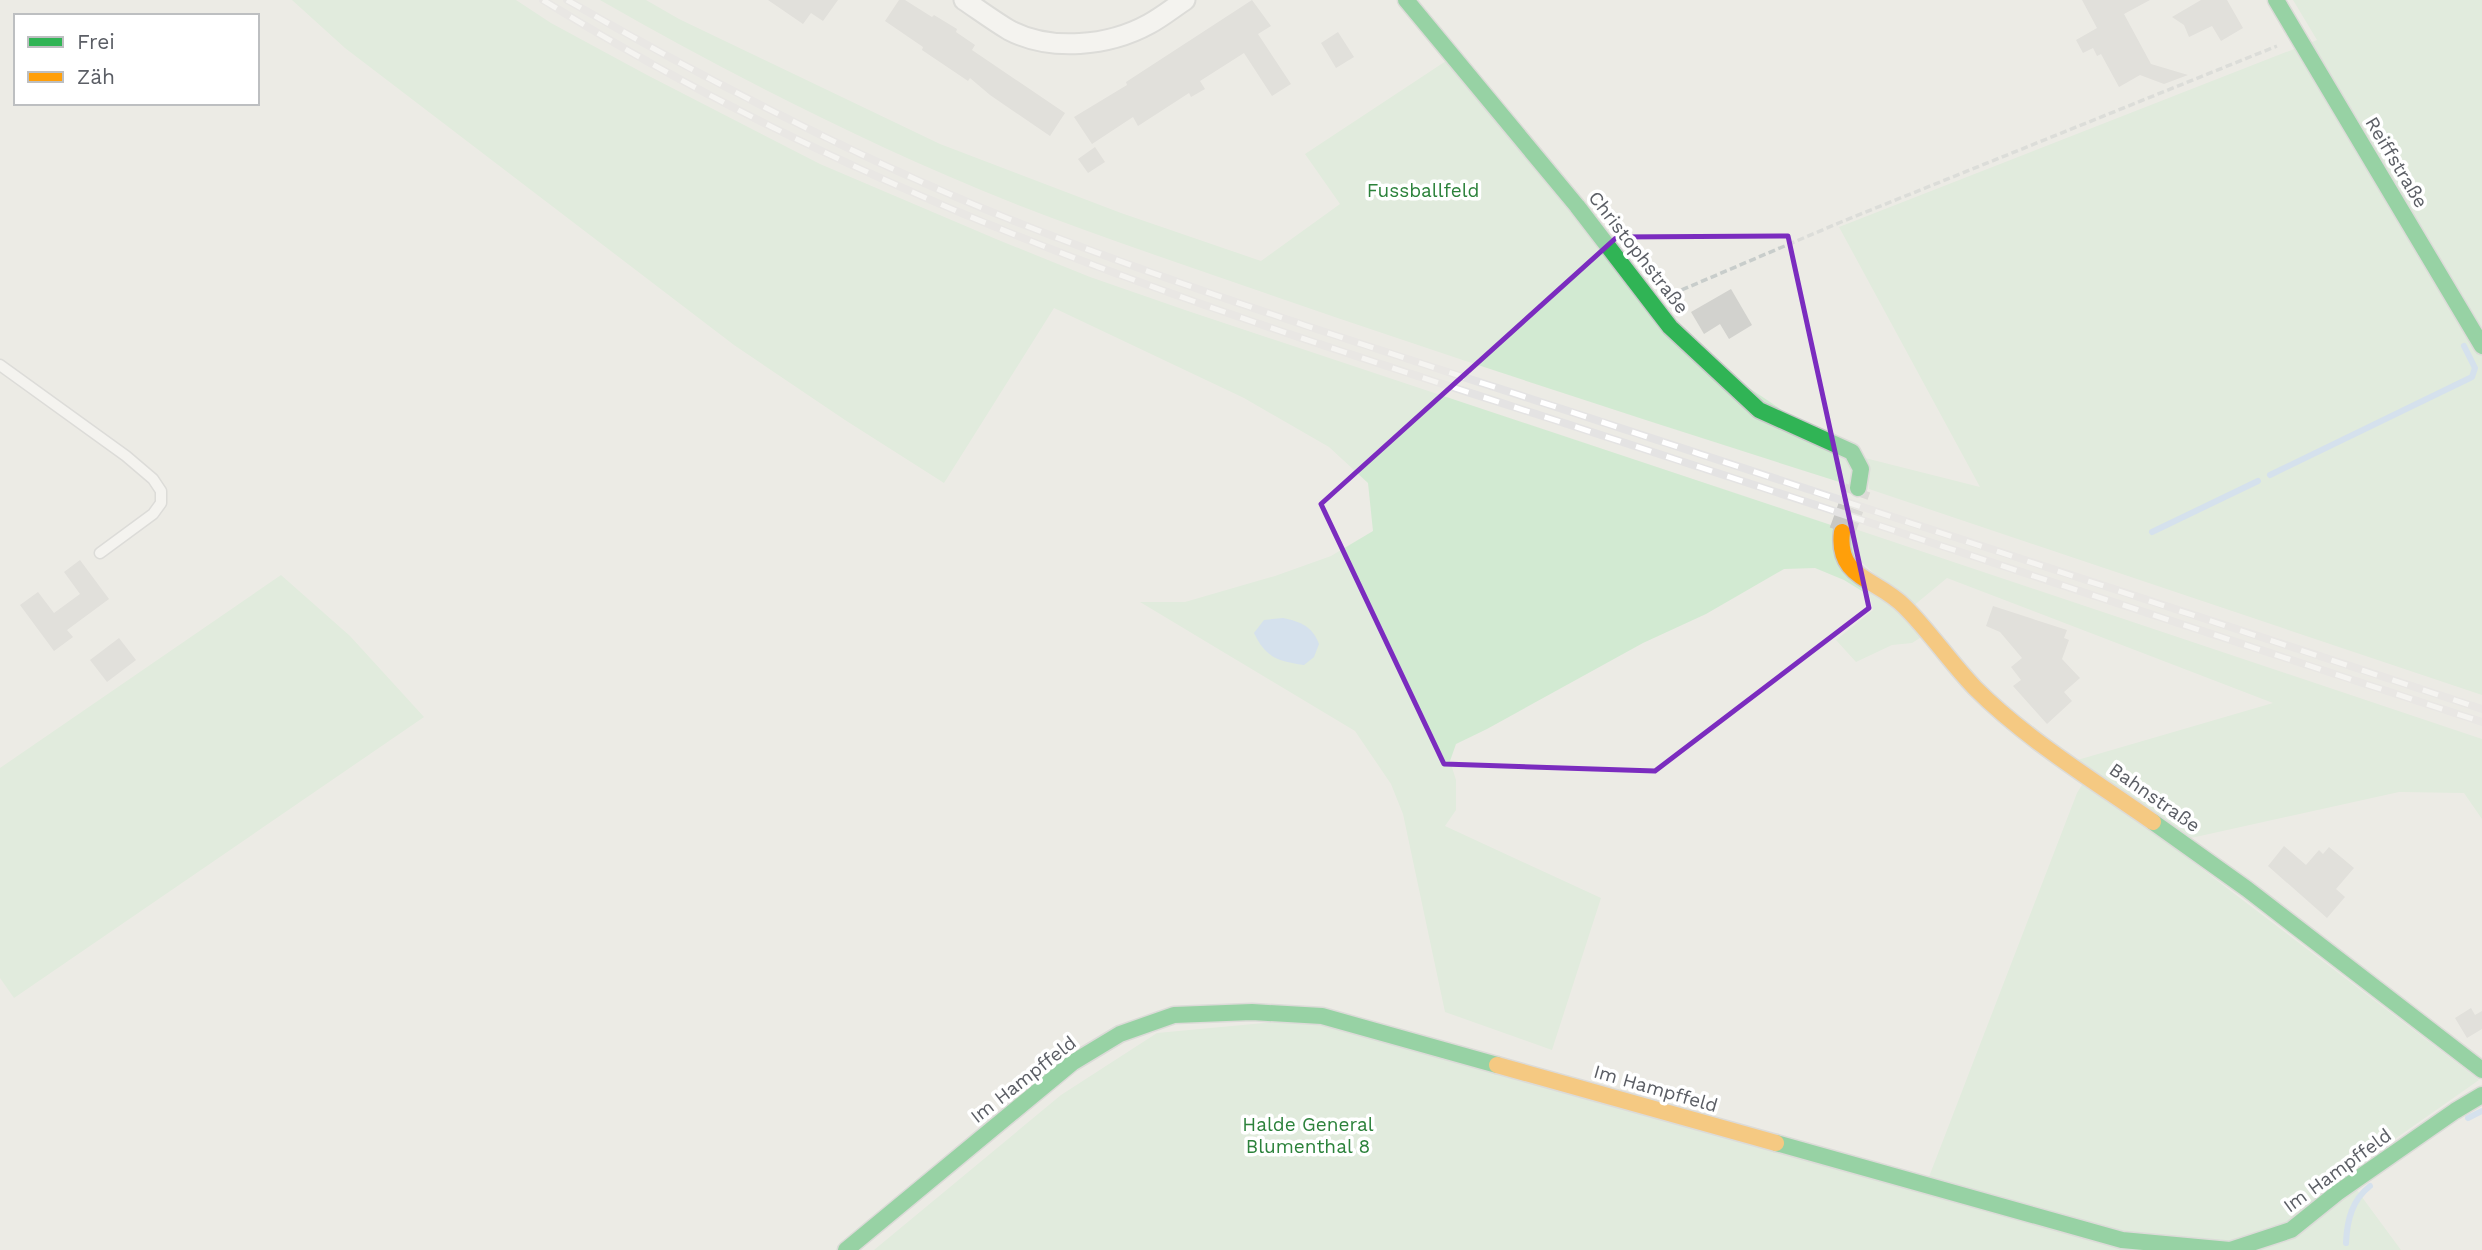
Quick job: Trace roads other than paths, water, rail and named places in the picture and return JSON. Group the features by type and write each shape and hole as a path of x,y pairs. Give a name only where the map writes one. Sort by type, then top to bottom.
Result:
{"street":[{"path":"964,0 1010,30 1035,40 1072,44 1112,38 1147,25 1185,0"},
{"name":"Christophstraße","path":"1406,0 1577,206 1670,327 1759,410 1852,452 1861,463 1858,488"},
{"name":"Reiffstraße","path":"2276,0 2482,346"},
{"name":"Bahnstraße","path":"1842,532 1840,553 1845,562 1858,574 1892,594 1957,670 1986,699 2037,739 2212,863 2482,1070"},
{"name":"Im Hampffeld","path":"846,1250 1072,1063 1121,1034 1174,1015 1252,1012 1322,1016 2122,1240 2230,1250 2291,1230 2337,1193 2482,1095"}],"lane":[{"path":"0,365 126,456 153,479 161,491 161,503 153,514 100,553"}],"water":[{"path":"1283,618 1305,626 1319,644 1314,657 1304,665 1274,657 1263,648 1254,633 1264,620"}],"waterway":[{"path":"2270,475 2472,377 2475,368 2464,346"},
{"path":"2152,532 2258,481"},
{"path":"2468,1118 2482,1111"},
{"path":"2346,1243 2352,1211 2370,1186"}],"tunnel":[{"path":"1842,532 1858,488"}],"railway":[{"path":"543,0 676,77 813,147 953,210 1096,266 1327,347 2482,722"},
{"path":"567,0 729,89 840,144 952,195 1082,247 1304,325 2482,709"}],"park label":[{"name":"Fussballfeld","path":"1423,190"},
{"name":"Halde General Blumenthal 8","path":"1308,1135"}]}
